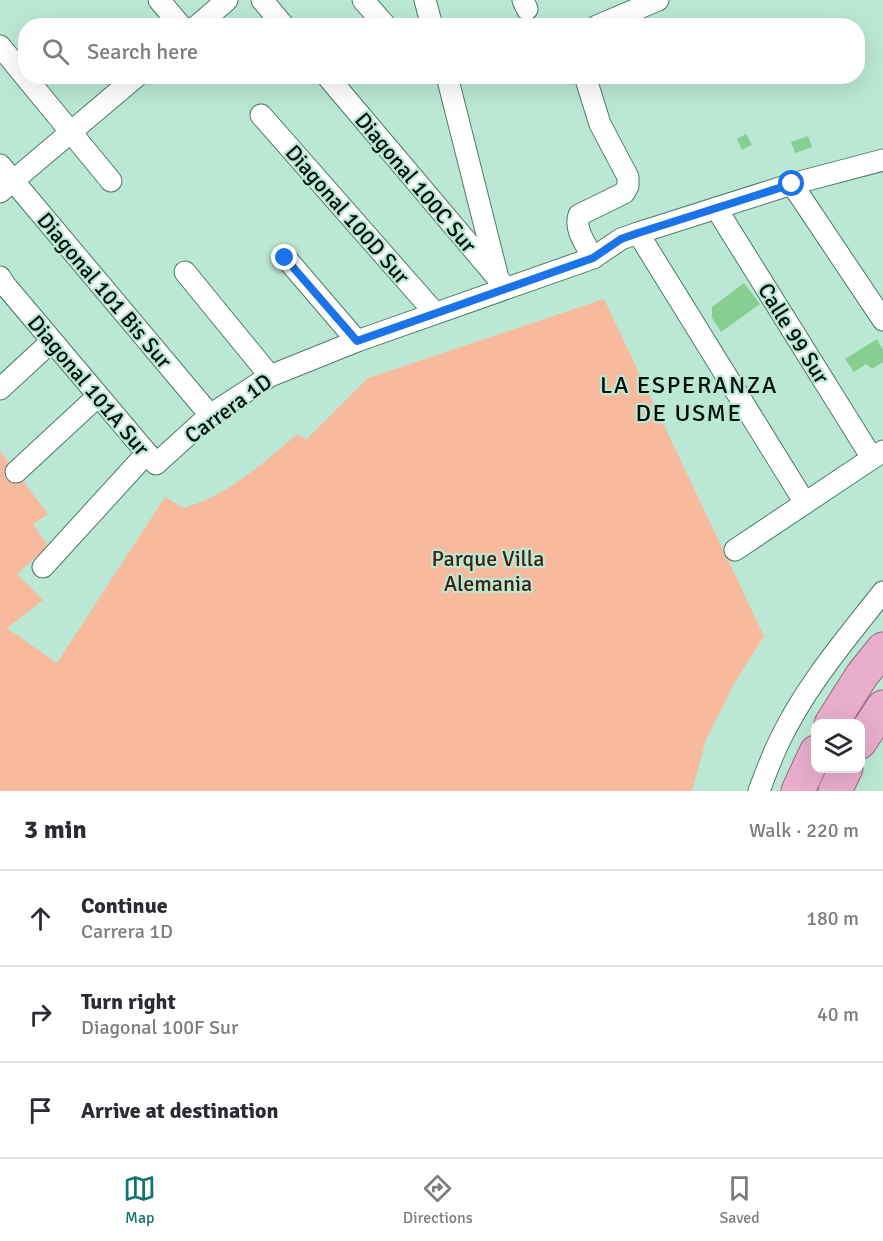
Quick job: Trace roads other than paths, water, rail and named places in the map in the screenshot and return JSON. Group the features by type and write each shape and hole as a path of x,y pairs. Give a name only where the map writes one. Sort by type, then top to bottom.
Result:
{"highway":[{"path":"834,719 862,675 883,649"},
{"path":"865,736 883,707"},
{"path":"798,791 811,763"},
{"path":"835,791 844,773"}],"street":[{"path":"159,0 174,18"},
{"path":"206,18 227,0"},
{"path":"262,0 277,18"},
{"path":"363,0 379,18"},
{"path":"425,0 430,18"},
{"path":"616,8 658,0"},
{"path":"0,46 18,68"},
{"path":"31,84 111,181"},
{"path":"7,187 128,84"},
{"name":"Diagonal 100C Sur","path":"334,84 502,284"},
{"path":"438,84 455,103"},
{"path":"449,84 502,284"},
{"path":"588,84 600,124 628,177 628,186 624,193 579,215 578,229 593,258"},
{"name":"Diagonal 100D Sur","path":"261,115 435,313"},
{"name":"Diagonal 101 Bis Sur","path":"0,165 7,187 210,415"},
{"name":"Carrera 1D","path":"43,567 151,459 210,415 270,376 435,313 502,284 593,258 621,239 638,233 792,184 880,165"},
{"path":"792,184 883,321"},
{"name":"Calle 99 Sur","path":"716,208 878,455"},
{"path":"638,233 805,504"},
{"path":"285,258 357,341"},
{"path":"185,272 270,376"},
{"name":"Diagonal 101A Sur","path":"2,284 151,459"},
{"path":"0,389 52,341"},
{"path":"16,472 98,396"},
{"path":"735,550 878,455"},
{"path":"759,791 778,743 805,696 838,648 883,592"}],"district":[{"name":"LA ESPERANZA DE USME","path":"689,399"}],"park label":[{"name":"Parque Villa Alemania","path":"488,570"}]}
